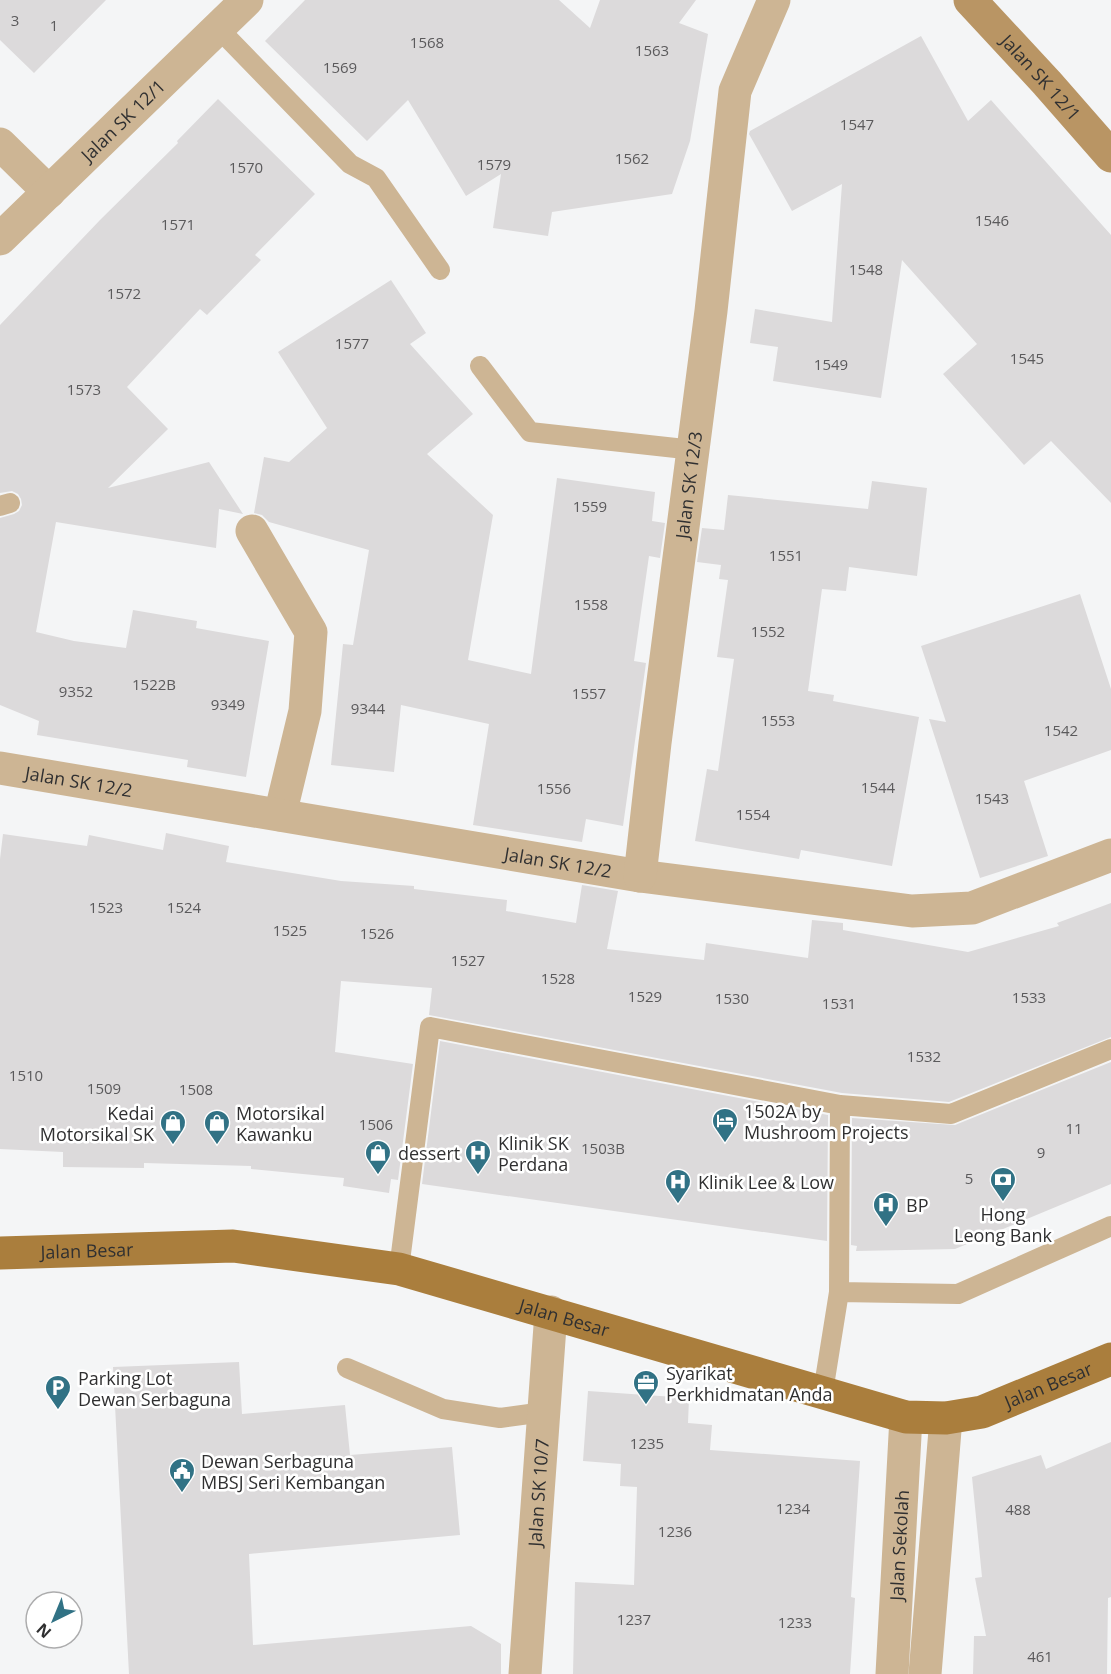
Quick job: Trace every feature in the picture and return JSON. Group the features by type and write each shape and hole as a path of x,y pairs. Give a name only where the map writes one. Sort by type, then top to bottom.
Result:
{"main road":[{"name":"Jalan SK 12/1","path":"970,0 1111,156"},
{"name":"Jalan Besar","path":"0,1252 233,1246 399,1269 906,1417 946,1418 982,1413 1111,1359"}],"street":[{"name":"Jalan SK 12/1","path":"0,239 247,0"},
{"name":"Jalan SK 12/3","path":"640,876 655,743 694,450 735,91 774,0"},
{"path":"0,144 49,192"},
{"path":"252,531 311,632 305,711 280,815"},
{"name":"Jalan SK 12/2","path":"0,768 640,876 912,911 972,908 1111,855"},
{"name":"Jalan SK 10/7","path":"525,1674 551,1312"},
{"name":"Jalan Sekolah","path":"892,1674 906,1417"},
{"name":"Jalan Sekolah","path":"925,1674 946,1418"}],"lane":[{"path":"217,27 350,164 376,178 440,270"},
{"path":"480,366 530,432 694,450"},
{"path":"399,1269 430,1027 840,1105 951,1114 1111,1049"},
{"path":"824,1392 839,1292 840,1105"},
{"path":"839,1292 958,1294 1111,1226"},
{"path":"348,1368 443,1409 500,1419 544,1412"}],"building":[{"path":"0,0 106,0 34,73 0,40"},
{"path":"305,0 559,0 590,28 600,0 696,0 679,23 708,34 690,141 672,194 552,212 548,236 493,228 501,174 466,196 408,100 367,141 265,41"},
{"path":"921,36 968,121 991,100 1111,235 1111,503 1051,441 1024,465 943,374 977,344 902,260 881,398 773,381 778,347 750,343 755,309 832,322 842,184 792,211 749,134 750,131"},
{"path":"218,99 315,194 255,255 261,260 207,315 200,309 127,387 168,429 108,488 209,462 243,514 219,509 216,548 56,522 36,632 74,641 126,648 133,610 197,621 196,628 269,641 246,777 187,767 188,760 37,735 39,721 0,705 0,518 14,514 22,505 18,494 12,491 0,493 0,325"},
{"path":"391,280 426,333 410,344 473,414 427,454 493,515 468,660 531,674 557,478 655,492 652,521 665,523 660,558 649,556 634,661 646,663 623,826 586,819 582,842 473,825 489,724 401,705 394,772 331,765 343,644 353,645 369,550 269,522 262,515 254,513 264,457 289,462 327,428 278,352"},
{"path":"872,481 927,488 917,576 849,567 846,591 822,589 808,691 834,695 833,701 919,717 892,866 801,850 799,859 695,841 707,769 718,771 734,659 717,657 728,580 719,579 721,565 697,562 702,528 724,530 728,495 868,509"},
{"path":"1080,594 1111,689 1111,750 1024,781 1048,856 980,878 929,719 946,722 921,646"},
{"path":"166,833 229,846 226,862 341,881 414,886 414,889 507,900 506,911 576,923 582,885 618,891 607,949 704,960 706,943 808,958 812,920 843,923 843,930 968,952 1059,926 1057,923 1111,903 1111,1037 949,1102 842,1093 429,1015 432,988 341,981 335,1052 413,1064 398,1180 391,1179 389,1193 343,1186 344,1178 251,1169 251,1166 144,1163 144,1168 63,1167 63,1152 0,1149 0,859 3,834 87,846 89,835 163,850"},
{"path":"440,1041 828,1115 827,1241 422,1184"},
{"path":"1111,1062 1111,1184 955,1249 856,1251 857,1246 851,1245 852,1118 955,1125"},
{"path":"239,1362 242,1414 345,1405 350,1455 452,1447 460,1535 249,1554 253,1645 471,1626 501,1644 501,1674 129,1674 113,1367"},
{"path":"588,1391 689,1398 688,1423 712,1425 710,1450 860,1461 851,1597 855,1598 850,1674 573,1674 575,1582 634,1585 637,1487 620,1486 621,1464 583,1461"},
{"path":"1111,1442 1111,1597 1108,1598 1107,1674 973,1674 974,1636 986,1636 975,1578 982,1577 972,1477 1041,1455 1046,1469"}],"place":[{"name":"1502A by Mushroom Projects","path":"725,1144"},
{"name":"Kedai Motorsikal SK","path":"173,1146"},
{"name":"Motorsikal Kawanku","path":"217,1146"},
{"name":"dessert","path":"378,1176"},
{"name":"Klinik SK Perdana","path":"478,1176"},
{"name":"Hong Leong Bank","path":"1003,1203"},
{"name":"Klinik Lee & Low","path":"678,1205"},
{"name":"BP","path":"886,1228"},
{"name":"Syarikat Perkhidmatan Anda","path":"646,1406"},
{"name":"Parking Lot Dewan Serbaguna","path":"58,1411"},
{"name":"Dewan Serbaguna MBSJ Seri Kembangan","path":"182,1494"}]}
